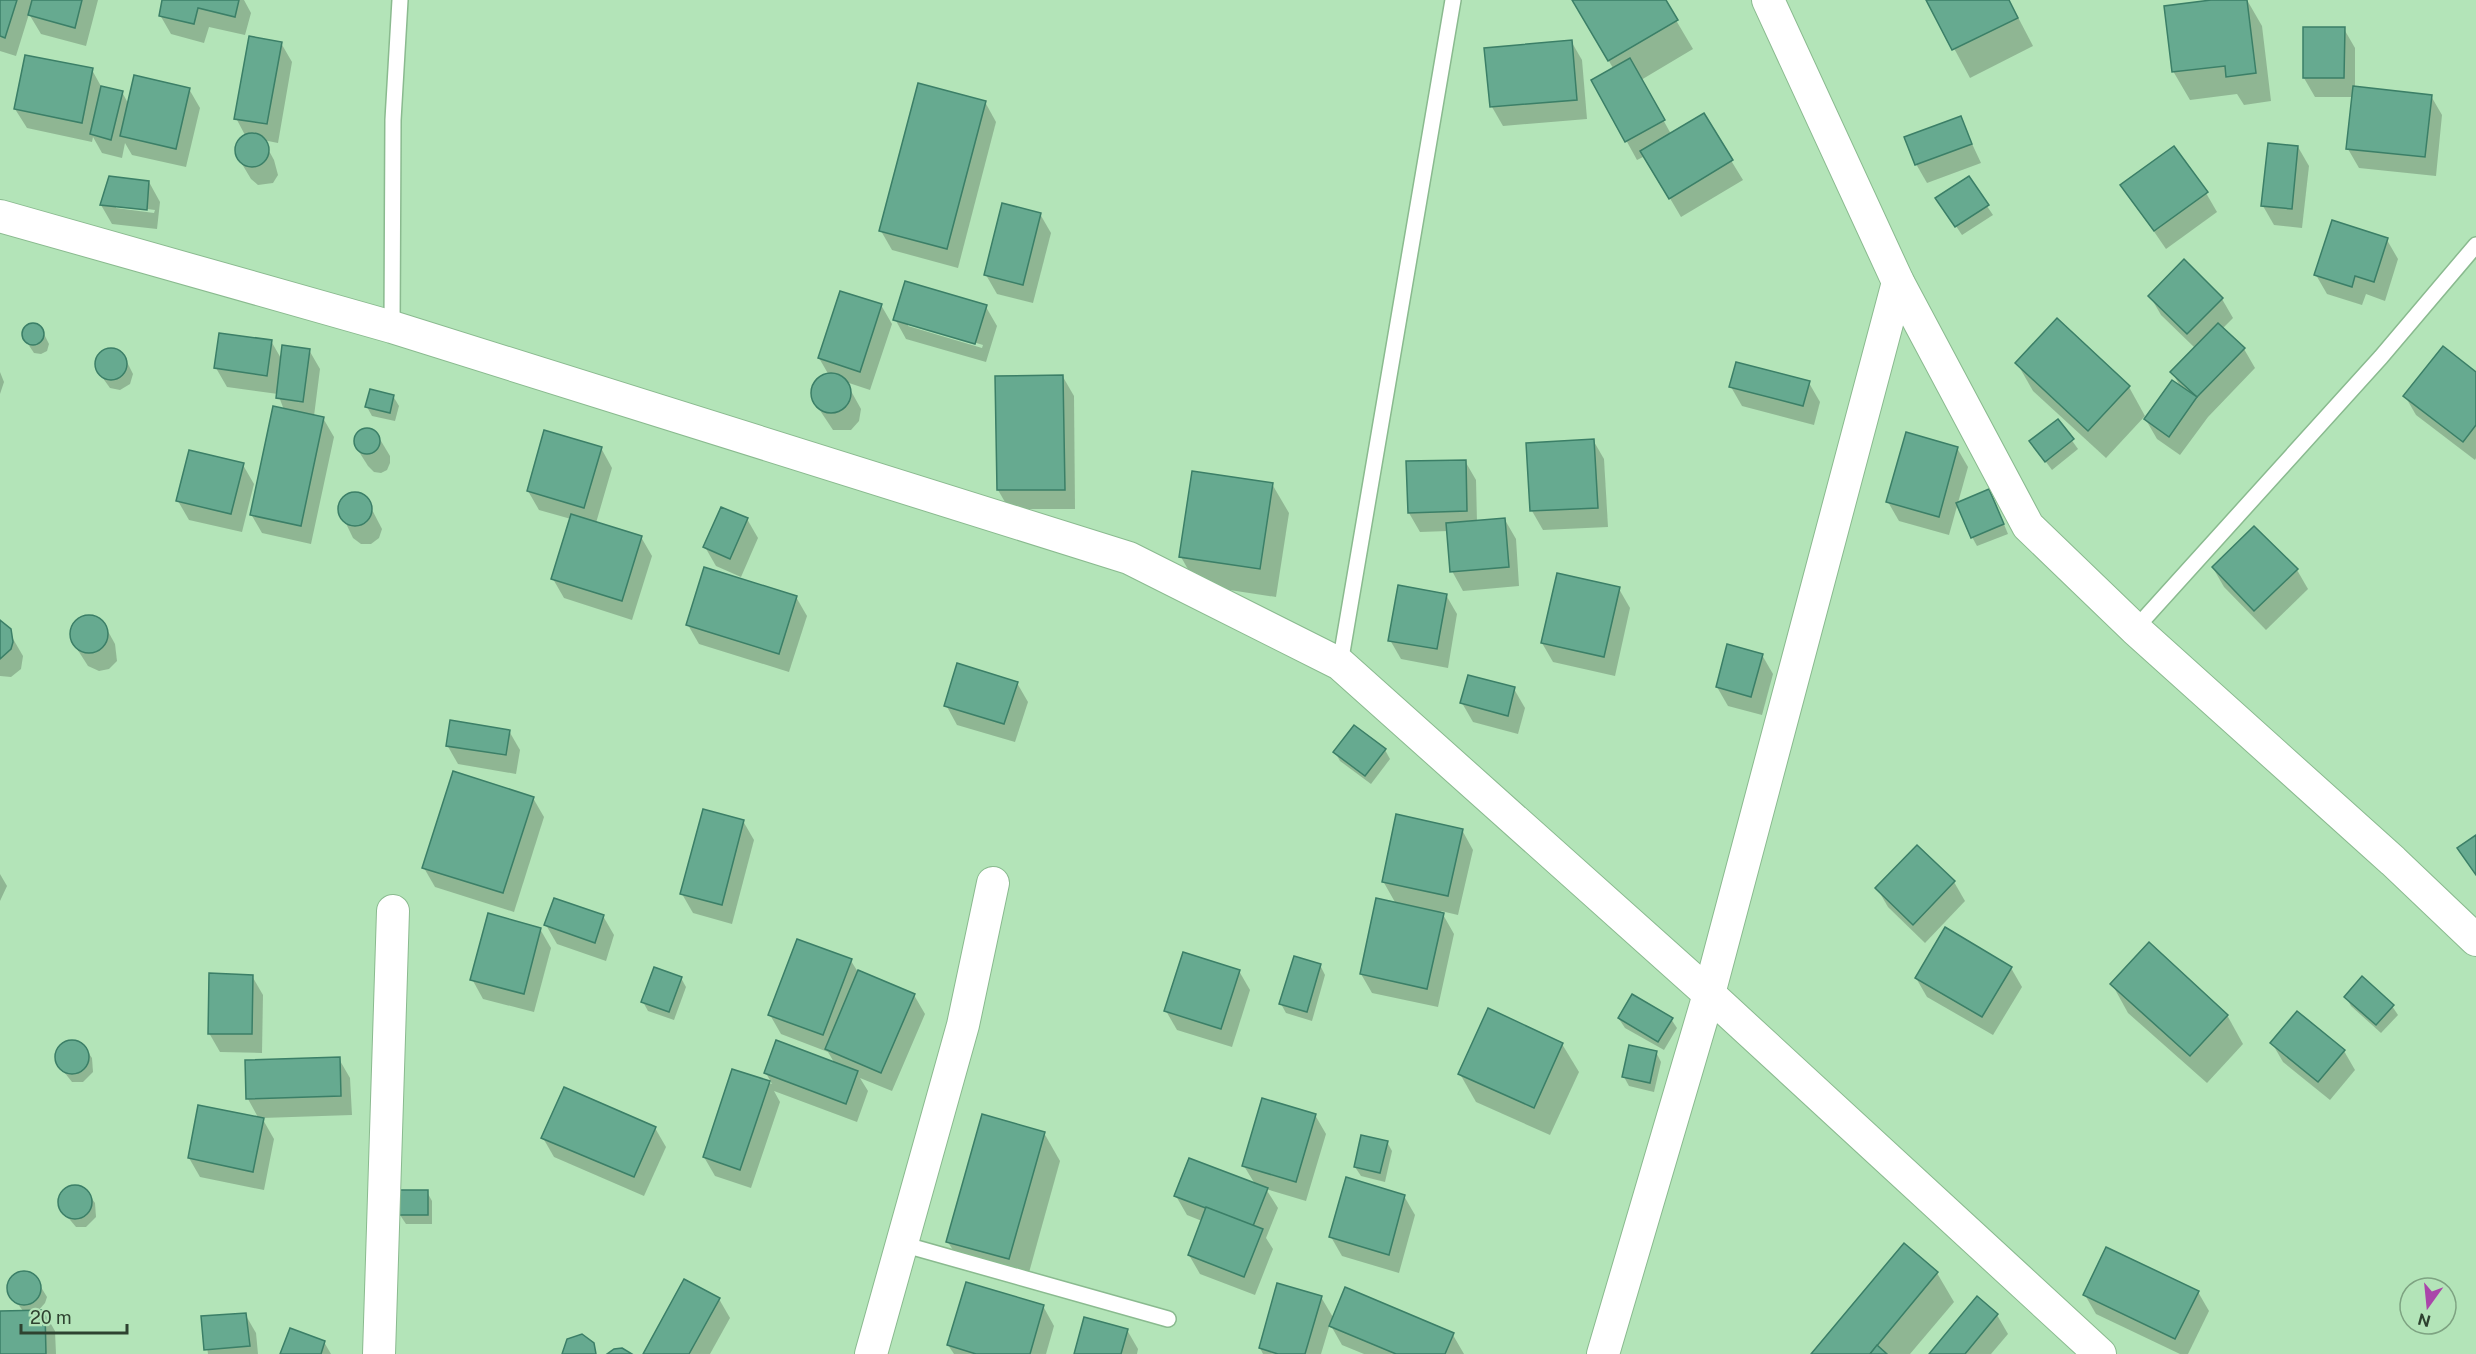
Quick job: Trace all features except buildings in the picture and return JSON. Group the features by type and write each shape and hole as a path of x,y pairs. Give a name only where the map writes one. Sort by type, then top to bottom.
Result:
{"street":[{"path":"1768,0 1898,282 2028,526 2136,629 2384,853 2476,940"},
{"path":"0,216 392,327 1129,558 1340,664 1709,994 2100,1354"},
{"path":"1603,1354 1709,994 1898,282"},
{"path":"871,1354 963,1025 993,883"},
{"path":"379,1354 393,911"}],"lane":[{"path":"392,327 393,120 400,0"},
{"path":"1340,664 1453,0"},
{"path":"2136,629 2381,357 2476,245"},
{"path":"902,1244 1168,1319"}]}
